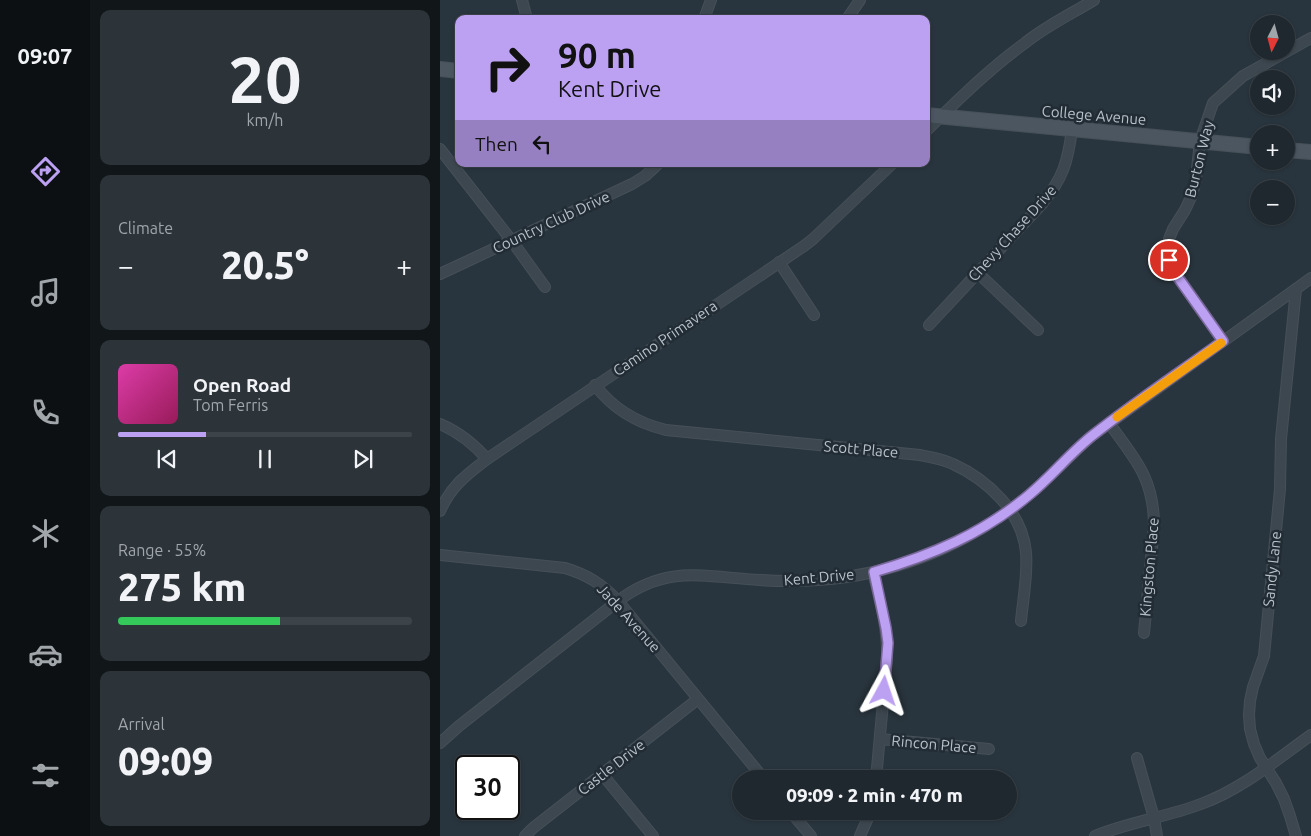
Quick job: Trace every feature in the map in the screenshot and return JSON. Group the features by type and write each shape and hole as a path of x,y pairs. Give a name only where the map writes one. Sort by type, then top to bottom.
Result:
{"street":[{"path":"522,0 527,15"},
{"path":"705,15 711,0"},
{"path":"850,15 860,0"},
{"path":"930,127 994,68 1026,42 1094,0"},
{"name":"Burton Way","path":"1223,341 1177,276 1169,260 1169,239 1192,195 1196,179 1200,141 1214,103 1243,76 1311,38"},
{"path":"440,69 455,71"},
{"name":"College Avenue","path":"930,116 1250,146"},
{"name":"Chevy Chase Drive","path":"929,324 1053,191 1066,165 1072,129"},
{"path":"440,149 512,241 545,287"},
{"path":"1295,151 1311,152"},
{"name":"Country Club Drive","path":"440,274 632,184 655,167"},
{"name":"Camino Primavera","path":"440,511 445,500 462,478 487,459 813,239 889,167"},
{"path":"779,262 814,315"},
{"path":"978,272 1038,330"},
{"name":"Kent Drive","path":"440,743 618,601 653,581 683,575 760,580 821,580 874,572 929,554 951,544 1010,510 1109,422 1311,278"},
{"name":"Sandy Lane","path":"1296,289 1281,439 1280,489 1264,656 1253,687 1249,715 1254,744 1284,799 1296,836"},
{"name":"Scott Place","path":"596,385 611,403 622,412 636,421 652,427 666,430 911,453 936,458 969,473 983,482 997,495 1010,510 1020,530 1026,550 1021,621"},
{"name":"Kingston Place","path":"1109,422 1140,466 1147,480 1153,504 1154,526 1144,633"},
{"path":"440,424 465,437 487,459"},
{"name":"Jade Avenue","path":"440,555 565,568 595,580 618,601 757,770"},
{"path":"874,572 888,643 877,770"},
{"name":"Castle Drive","path":"525,836 698,699"},
{"path":"1095,836 1222,796 1266,768 1311,735"},
{"name":"Rincon Place","path":"880,739 989,749"},
{"path":"1137,758 1154,818 1157,836"},
{"path":"602,774 653,836"},
{"path":"798,820 811,836"},
{"path":"860,836 867,820"}],"slow traffic":[{"path":"1117,417 1221,343"}],"route":[{"path":"884,691 888,643 874,572 929,554 959,541 1010,510 1109,422 1223,341 1177,276 1169,260"}]}
